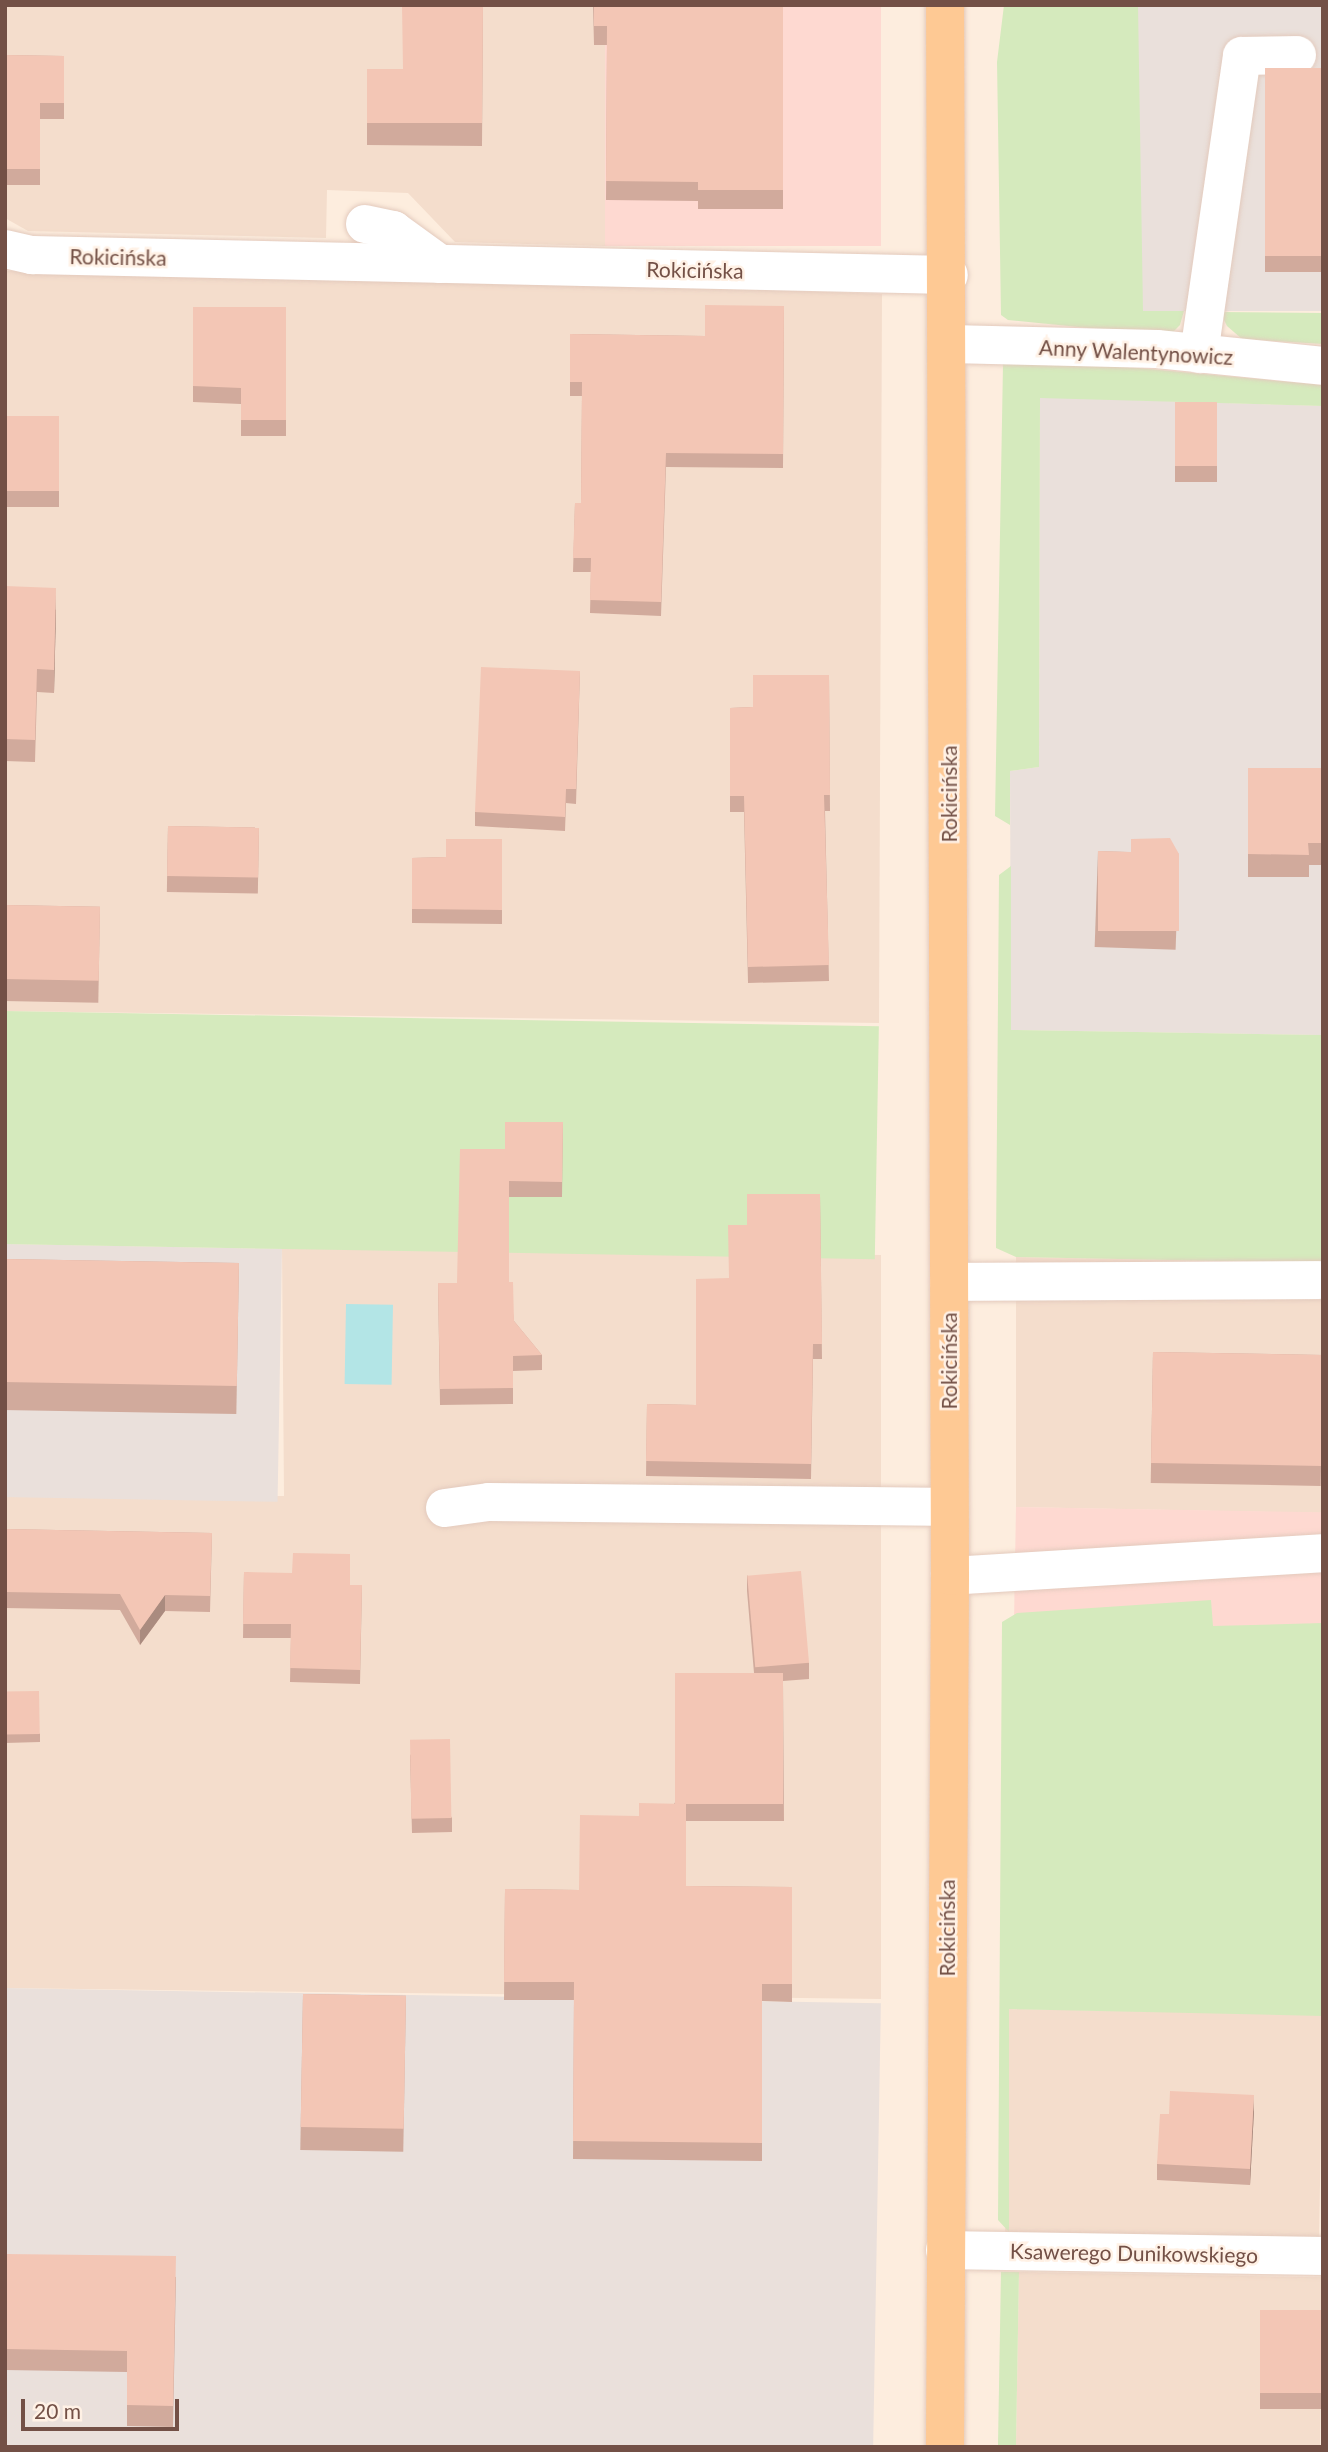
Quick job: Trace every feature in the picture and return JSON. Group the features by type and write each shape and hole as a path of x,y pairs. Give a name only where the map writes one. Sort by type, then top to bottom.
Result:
{"main road":[{"name":"Rokicińska","path":"945,5 950,344 950,1576 945,2447"}],"street":[{"path":"1199,354 1242,56 1297,55"},
{"path":"365,224 393,230 440,264"},
{"name":"Rokicińska","path":"5,249 32,255 949,275"},
{"name":"Anny Walentynowicz","path":"950,344 1107,346 1323,366"},
{"path":"949,1282 1319,1280"},
{"path":"445,1508 489,1502 948,1507"},
{"path":"950,1576 1323,1553"},
{"name":"Ksawerego Dunikowskiego","path":"945,2250 1323,2256"}],"shaded area":[{"path":"5,5 605,5 605,246 455,242 408,193 327,190 326,238 28,231 5,218"},
{"path":"605,5 881,5 881,246 605,246"},
{"path":"1138,5 1323,5 1323,311 1138,311"},
{"path":"5,271 339,275 882,294 879,1023 5,1011"},
{"path":"1040,397 1323,406 1323,1035 1011,1030 1010,771 1039,767"},
{"path":"5,1244 282,1249 278,1502 5,1497"},
{"path":"282,1247 881,1255 881,1999 5,1988 5,1497 284,1496"},
{"path":"1016,1257 1318,1263 1323,1280 1323,1513 1016,1507"},
{"path":"1016,1507 1323,1512 1319,1724 1012,1719"},
{"path":"5,1988 881,2003 873,2447 5,2447"},
{"path":"1009,2009 1323,2014 1319,2237 1005,2232"},
{"path":"1019,2272 1323,2277 1320,2447 1016,2447"}],"green space":[{"path":"1004,5 1138,5 1143,311 1184,311 1180,325 1172,333 1158,335 1008,320 1001,315 997,62"},
{"path":"1220,312 1323,313 1323,344 1242,339 1227,326"},
{"path":"1039,359 1323,385 1323,406 1040,398 1039,767 1010,771 1010,825 995,816 1003,364"},
{"path":"1011,866 1011,1030 1323,1035 1323,1280 1318,1263 1016,1257 996,1248 999,875"},
{"path":"5,1011 879,1026 875,1259 5,1244"},
{"path":"1211,1600 1213,1626 1323,1623 1323,2016 1009,2009 1009,2232 998,2220 1002,1622 1017,1613"},
{"path":"1001,2272 1019,2272 1016,2447 998,2447"}],"water":[{"path":"346,1304 393,1305 392,1385 345,1384"}],"building":[{"path":"402,5 483,5 482,123 367,123 367,69 403,69"},
{"path":"594,5 783,5 783,190 698,190 698,182 606,181 607,26 594,26"},
{"path":"5,55 64,56 64,103 40,103 40,169 5,169"},
{"path":"1265,68 1323,68 1323,256 1265,256"},
{"path":"705,305 784,306 783,454 666,453 661,602 590,600 591,558 573,558 575,503 581,503 582,382 570,382 570,334 705,336"},
{"path":"193,307 286,307 286,420 241,420 241,388 193,386"},
{"path":"1175,402 1217,402 1217,466 1175,466"},
{"path":"5,416 59,416 59,491 5,491"},
{"path":"5,586 56,588 54,670 37,669 35,740 5,739"},
{"path":"481,667 580,671 576,789 566,789 565,817 475,812"},
{"path":"753,675 829,675 830,795 824,795 829,965 748,967 744,796 730,796 730,708 753,707"},
{"path":"1248,768 1323,768 1323,843 1308,843 1309,855 1248,854"},
{"path":"168,826 259,828 258,878 167,876"},
{"path":"1170,838 1179,854 1179,931 1098,931 1098,851 1131,852 1131,839"},
{"path":"446,839 502,839 502,910 412,909 412,858 446,857"},
{"path":"5,905 100,907 99,981 5,979"},
{"path":"505,1122 563,1122 562,1182 509,1181 509,1282 513,1282 514,1321 542,1355 513,1356 513,1388 440,1389 438,1283 457,1283 460,1149 505,1149"},
{"path":"747,1194 820,1194 822,1344 813,1344 811,1464 646,1461 647,1404 696,1405 696,1279 729,1278 728,1225 747,1225"},
{"path":"5,1259 239,1263 237,1386 5,1382"},
{"path":"1153,1352 1323,1355 1321,1466 1151,1463"},
{"path":"5,1529 212,1533 210,1596 165,1595 140,1630 120,1594 5,1592"},
{"path":"293,1553 350,1554 350,1585 362,1585 360,1670 290,1668 291,1624 243,1624 244,1572 292,1573"},
{"path":"801,1571 809,1663 755,1667 747,1576"},
{"path":"675,1673 783,1673 783,1804 675,1804"},
{"path":"39,1691 40,1734 6,1735 5,1692"},
{"path":"450,1739 451,1818 411,1819 410,1740"},
{"path":"639,1803 686,1804 686,1886 792,1887 792,1984 762,1984 762,2143 573,2141 574,1982 504,1982 505,1889 579,1890 580,1815 639,1816"},
{"path":"303,1994 406,1996 404,2129 301,2127"},
{"path":"1170,2091 1254,2095 1250,2169 1157,2164 1160,2114 1169,2114"},
{"path":"5,2254 176,2256 173,2406 127,2405 127,2351 5,2349"},
{"path":"1260,2310 1323,2310 1323,2393 1260,2393"}]}
